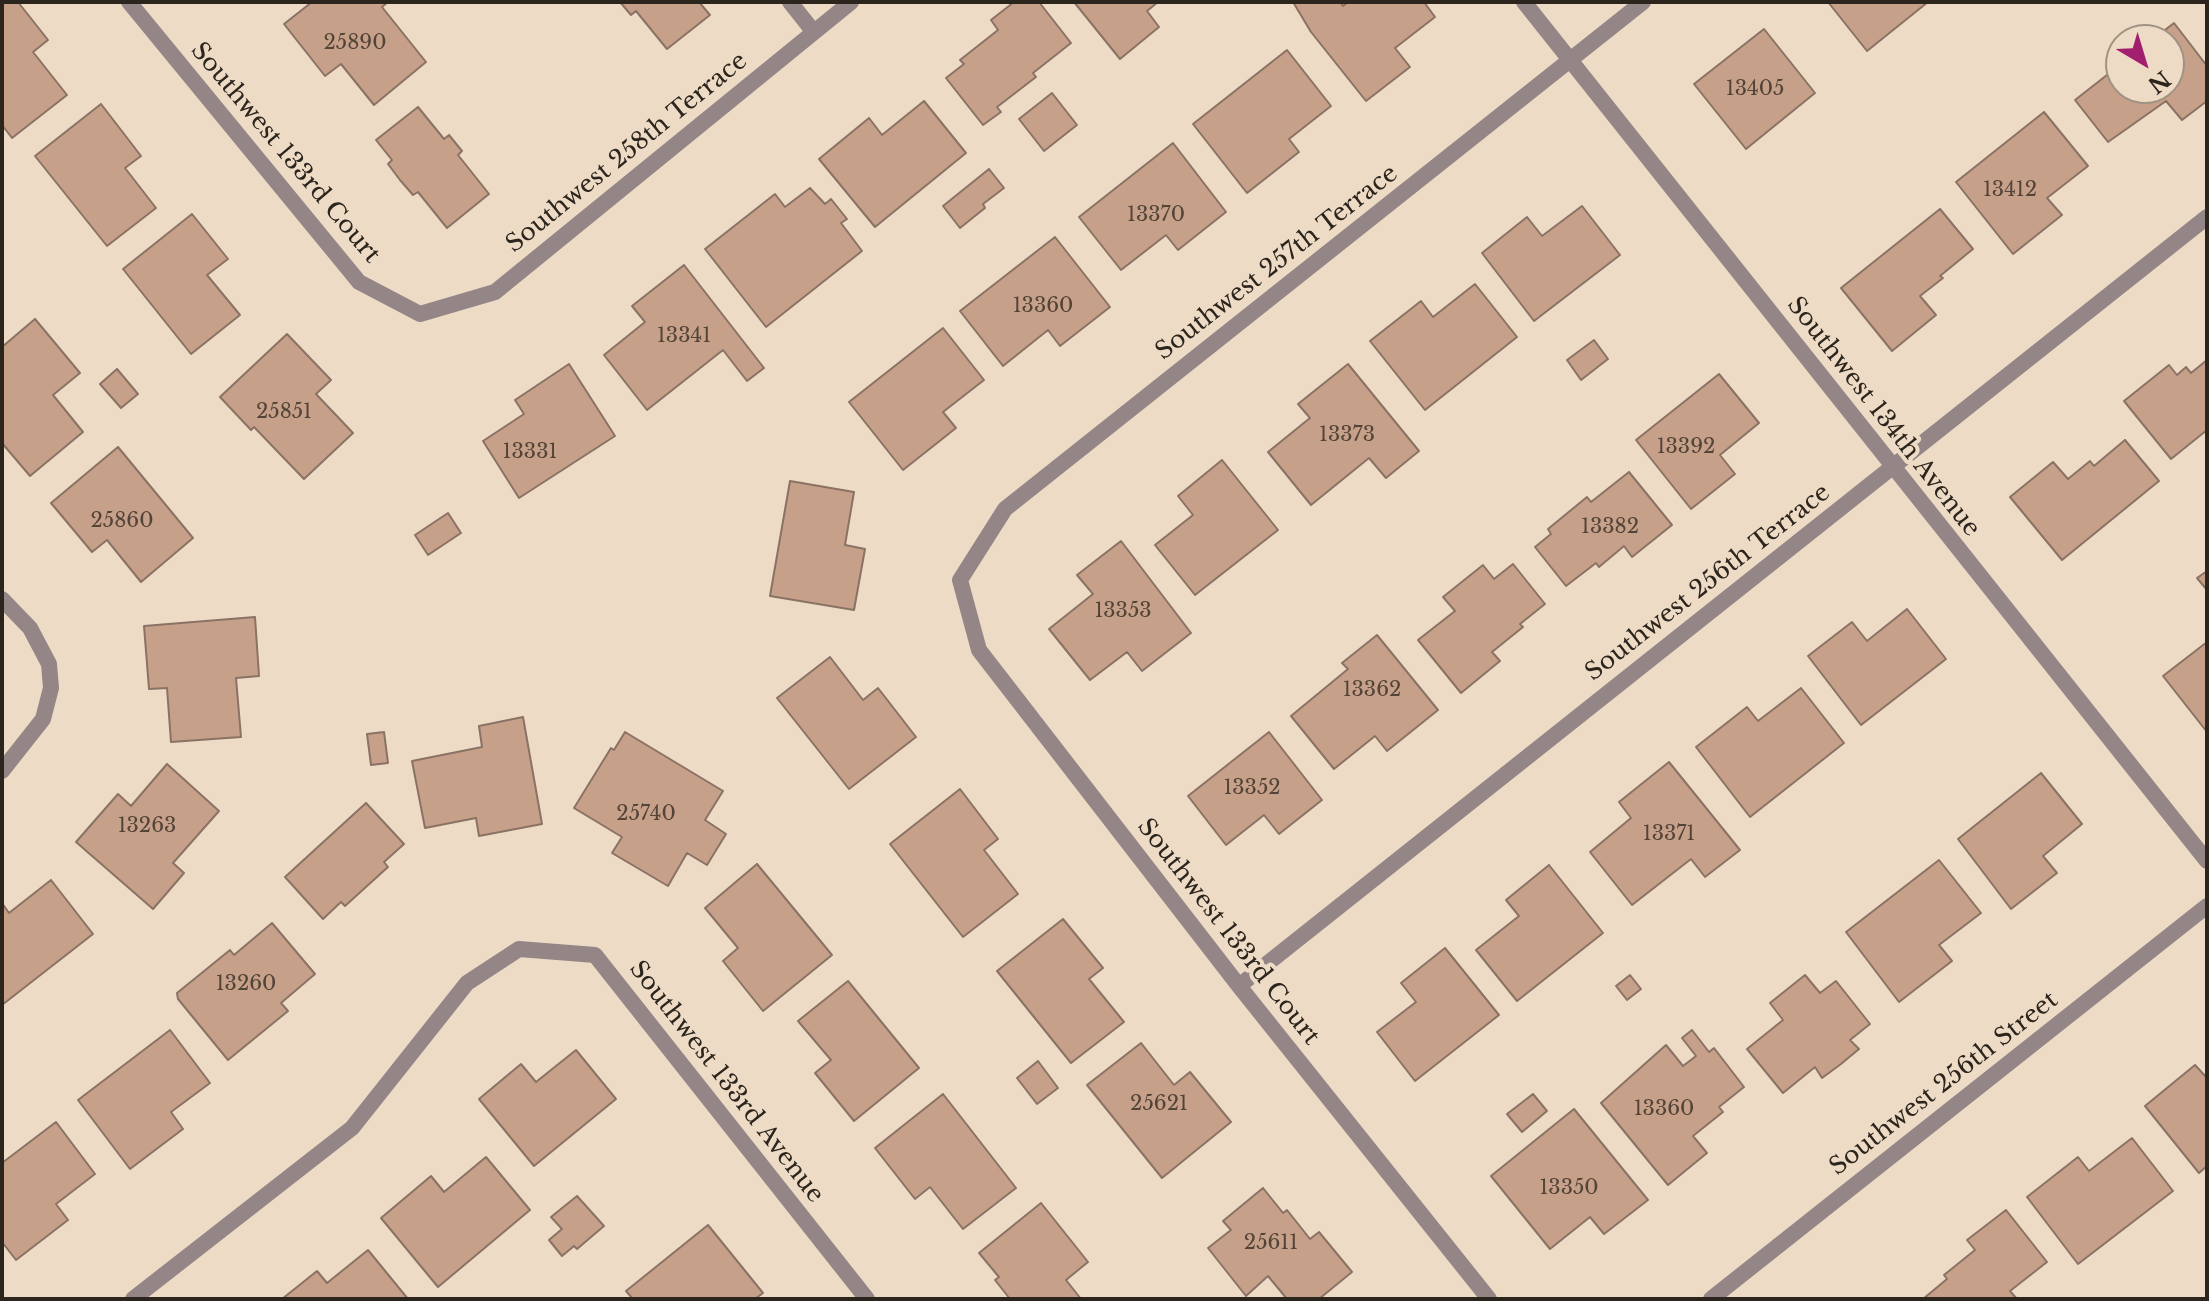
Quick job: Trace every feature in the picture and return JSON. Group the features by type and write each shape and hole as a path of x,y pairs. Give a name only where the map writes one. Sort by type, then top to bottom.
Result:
{"street":[{"name":"Southwest 133rd Court","path":"129,2 359,282 420,314"},
{"path":"790,2 813,31"},
{"name":"Southwest 258th Terrace","path":"420,314 495,292 851,2"},
{"name":"Southwest 134th Avenue","path":"1524,2 2207,861"},
{"name":"Southwest 257th Terrace","path":"960,580 1005,509 1643,2"},
{"name":"Southwest 256th Terrace","path":"1239,986 2207,217"},
{"name":"Southwest 133rd Court","path":"960,580 979,650 1239,986 1489,1299"},
{"path":"2,599 30,628 49,664 51,688 43,719 2,771"},
{"name":"Southwest 256th Street","path":"1711,1299 2207,906"},
{"name":"Southwest 133rd Avenue","path":"133,1299 352,1128 467,983 519,949 595,955 867,1299"}],"building":[{"path":"2,2 18,2 48,40 33,52 67,95 12,138 2,125"},
{"path":"312,2 388,2 382,7 426,62 374,105 341,64 325,76 284,24"},
{"path":"620,2 699,2 710,15 667,49 636,11 631,15"},
{"path":"1014,2 1039,2 1071,43 1033,73 1036,77 997,107 1001,112 983,125 946,78 964,64 960,60 998,30 991,20"},
{"path":"1074,2 1158,2 1147,11 1159,27 1120,59"},
{"path":"1293,2 1340,2 1343,6 1348,2 1424,2 1435,17 1395,48 1410,67 1366,101 1311,32"},
{"path":"1828,2 1928,2 1867,51"},
{"path":"1764,29 1815,93 1746,149 1694,84"},
{"path":"2185,37 2207,66 2207,101 2182,120 2169,104 2185,104"},
{"path":"1287,50 1331,106 1289,139 1299,152 1247,193 1193,124"},
{"path":"2105,77 2105,104 2162,104 2108,142 2075,100"},
{"path":"1052,93 1077,125 1044,151 1019,119"},
{"path":"924,101 966,153 875,227 819,159 869,118 882,135"},
{"path":"101,104 141,156 125,168 156,208 107,246 35,156"},
{"path":"418,107 444,139 449,135 462,151 458,155 489,194 447,228 418,192 413,195 400,180 388,164 392,160 376,140"},
{"path":"2044,112 2088,166 2047,198 2062,215 2013,254 1956,182"},
{"path":"1173,143 1226,212 1178,250 1166,235 1121,270 1079,217"},
{"path":"989,169 1004,188 960,228 943,206"},
{"path":"810,188 825,204 831,199 847,219 841,223 862,251 766,327 705,249 775,194 785,207"},
{"path":"1582,206 1620,255 1534,321 1482,253 1527,217 1542,236"},
{"path":"1940,209 1973,249 1920,296 1936,315 1892,351 1841,288"},
{"path":"192,214 228,259 207,275 240,315 191,354 123,269"},
{"path":"1055,237 1110,307 1060,346 1048,330 1003,366 960,311"},
{"path":"684,265 764,368 747,381 723,350 647,410 604,355 645,322 632,306"},
{"path":"1475,284 1517,337 1425,410 1370,341 1421,301 1433,317"},
{"path":"35,319 80,373 53,395 83,432 30,476 2,443 2,347"},
{"path":"943,328 984,380 943,412 956,428 903,470 849,402"},
{"path":"287,334 331,380 316,394 353,433 304,479 220,397"},
{"path":"1594,340 1608,359 1581,380 1567,360"},
{"path":"2207,360 2207,430 2171,459 2124,401 2169,365 2177,375 2186,367 2191,373"},
{"path":"569,364 615,436 519,498 483,441 524,414 515,400"},
{"path":"1348,364 1419,451 1386,478 1369,458 1311,505 1268,452 1310,418 1298,404"},
{"path":"117,369 138,394 121,408 100,384"},
{"path":"1719,374 1759,423 1720,455 1735,474 1691,509 1636,440"},
{"path":"2125,440 2159,481 2062,560 2010,497 2053,462 2068,479 2090,461 2094,466"},
{"path":"118,447 193,538 141,582 107,540 92,552 51,503"},
{"path":"1222,460 1278,530 1195,595 1155,545 1193,515 1178,496"},
{"path":"1629,472 1672,525 1632,557 1624,546 1599,567 1596,563 1566,586 1535,547 1551,534 1548,529 1587,497 1591,502"},
{"path":"790,481 854,492 845,545 865,549 854,610 770,596"},
{"path":"448,513 461,533 428,555 415,535"},
{"path":"1121,541 1191,633 1142,671 1127,652 1090,680 1049,629 1093,594 1077,575"},
{"path":"1513,564 1545,604 1492,652 1500,661 1461,693 1418,640 1455,611 1443,597 1483,565 1494,579"},
{"path":"2207,571 2207,590 2197,578"},
{"path":"1907,609 1946,659 1861,725 1808,656 1852,622 1867,641"},
{"path":"255,617 259,676 236,678 241,737 171,742 167,688 149,689 144,626"},
{"path":"1377,635 1438,710 1387,751 1375,736 1334,769 1291,716 1348,669 1342,663"},
{"path":"2207,642 2207,732 2163,676"},
{"path":"830,657 863,700 878,688 916,737 849,789 777,698"},
{"path":"1801,688 1844,743 1750,817 1696,747 1747,707 1758,721"},
{"path":"523,717 542,824 479,836 476,818 425,828 412,761 482,747 479,726"},
{"path":"384,732 388,763 371,765 367,734"},
{"path":"625,732 723,791 705,820 726,834 707,865 687,853 668,886 612,853 622,837 574,808 611,748 614,750"},
{"path":"1269,732 1322,800 1279,834 1264,815 1226,845 1188,796"},
{"path":"1669,762 1740,850 1705,877 1691,859 1632,905 1590,852 1631,818 1619,802"},
{"path":"167,764 219,811 173,863 184,873 153,909 76,842 118,794 131,806"},
{"path":"2041,773 2082,824 2043,856 2057,873 2011,909 1958,839"},
{"path":"960,789 998,839 984,850 1018,894 963,937 890,844"},
{"path":"366,803 404,844 384,862 388,867 345,906 341,902 323,919 285,877"},
{"path":"1939,860 1981,913 1939,945 1952,961 1899,1002 1846,932"},
{"path":"757,864 832,955 763,1011 723,961 738,948 705,908"},
{"path":"1549,865 1603,933 1517,1001 1476,950 1519,916 1506,900"},
{"path":"51,880 93,934 2,1005 2,903 9,913"},
{"path":"1063,919 1103,968 1089,979 1124,1022 1071,1063 997,971"},
{"path":"272,923 315,974 281,1003 288,1011 228,1060 178,999 177,993 230,950 234,955"},
{"path":"1445,948 1499,1015 1415,1081 1377,1032 1416,1002 1401,983"},
{"path":"1630,975 1641,989 1627,1000 1616,986"},
{"path":"1805,975 1820,993 1836,981 1870,1024 1850,1040 1859,1049 1841,1064 1822,1078 1815,1067 1783,1093 1747,1049 1783,1020 1770,1003"},
{"path":"848,981 919,1068 854,1121 815,1073 831,1060 798,1021"},
{"path":"170,1030 210,1083 171,1112 183,1129 130,1169 78,1100"},
{"path":"1692,1030 1709,1052 1714,1048 1744,1087 1719,1107 1723,1112 1693,1136 1707,1153 1668,1185 1601,1103 1666,1045 1683,1066 1696,1056 1682,1038"},
{"path":"1141,1043 1174,1085 1190,1072 1231,1122 1162,1178 1087,1085"},
{"path":"576,1050 616,1099 534,1166 479,1099 521,1064 536,1082"},
{"path":"1038,1061 1058,1088 1037,1104 1017,1078"},
{"path":"2195,1065 2207,1078 2207,1166 2199,1173 2145,1106"},
{"path":"943,1094 1016,1188 963,1229 930,1187 915,1199 875,1148"},
{"path":"1533,1094 1547,1111 1522,1132 1507,1114"},
{"path":"1574,1109 1648,1200 1604,1234 1590,1217 1550,1249 1491,1176"},
{"path":"56,1122 95,1174 56,1204 68,1220 16,1260 2,1242 2,1163"},
{"path":"2132,1138 2173,1191 2078,1264 2027,1197 2078,1157 2089,1171"},
{"path":"486,1157 530,1210 438,1287 381,1218 431,1176 444,1192"},
{"path":"1263,1188 1283,1213 1287,1210 1310,1239 1319,1232 1352,1272 1319,1299 1287,1299 1268,1276 1246,1296 1208,1248 1231,1230 1223,1221"},
{"path":"577,1196 604,1226 577,1249 574,1246 562,1256 549,1240 562,1229 551,1217"},
{"path":"1041,1203 1088,1262 1066,1280 1081,1299 1010,1299 995,1280 999,1277 979,1253"},
{"path":"2006,1210 2047,1262 2010,1291 2017,1299 1923,1299 1947,1279 1944,1275 1975,1250 1967,1240"},
{"path":"708,1225 763,1293 755,1299 633,1299 626,1291"},
{"path":"368,1250 408,1299 282,1299 317,1271 327,1283"}]}
